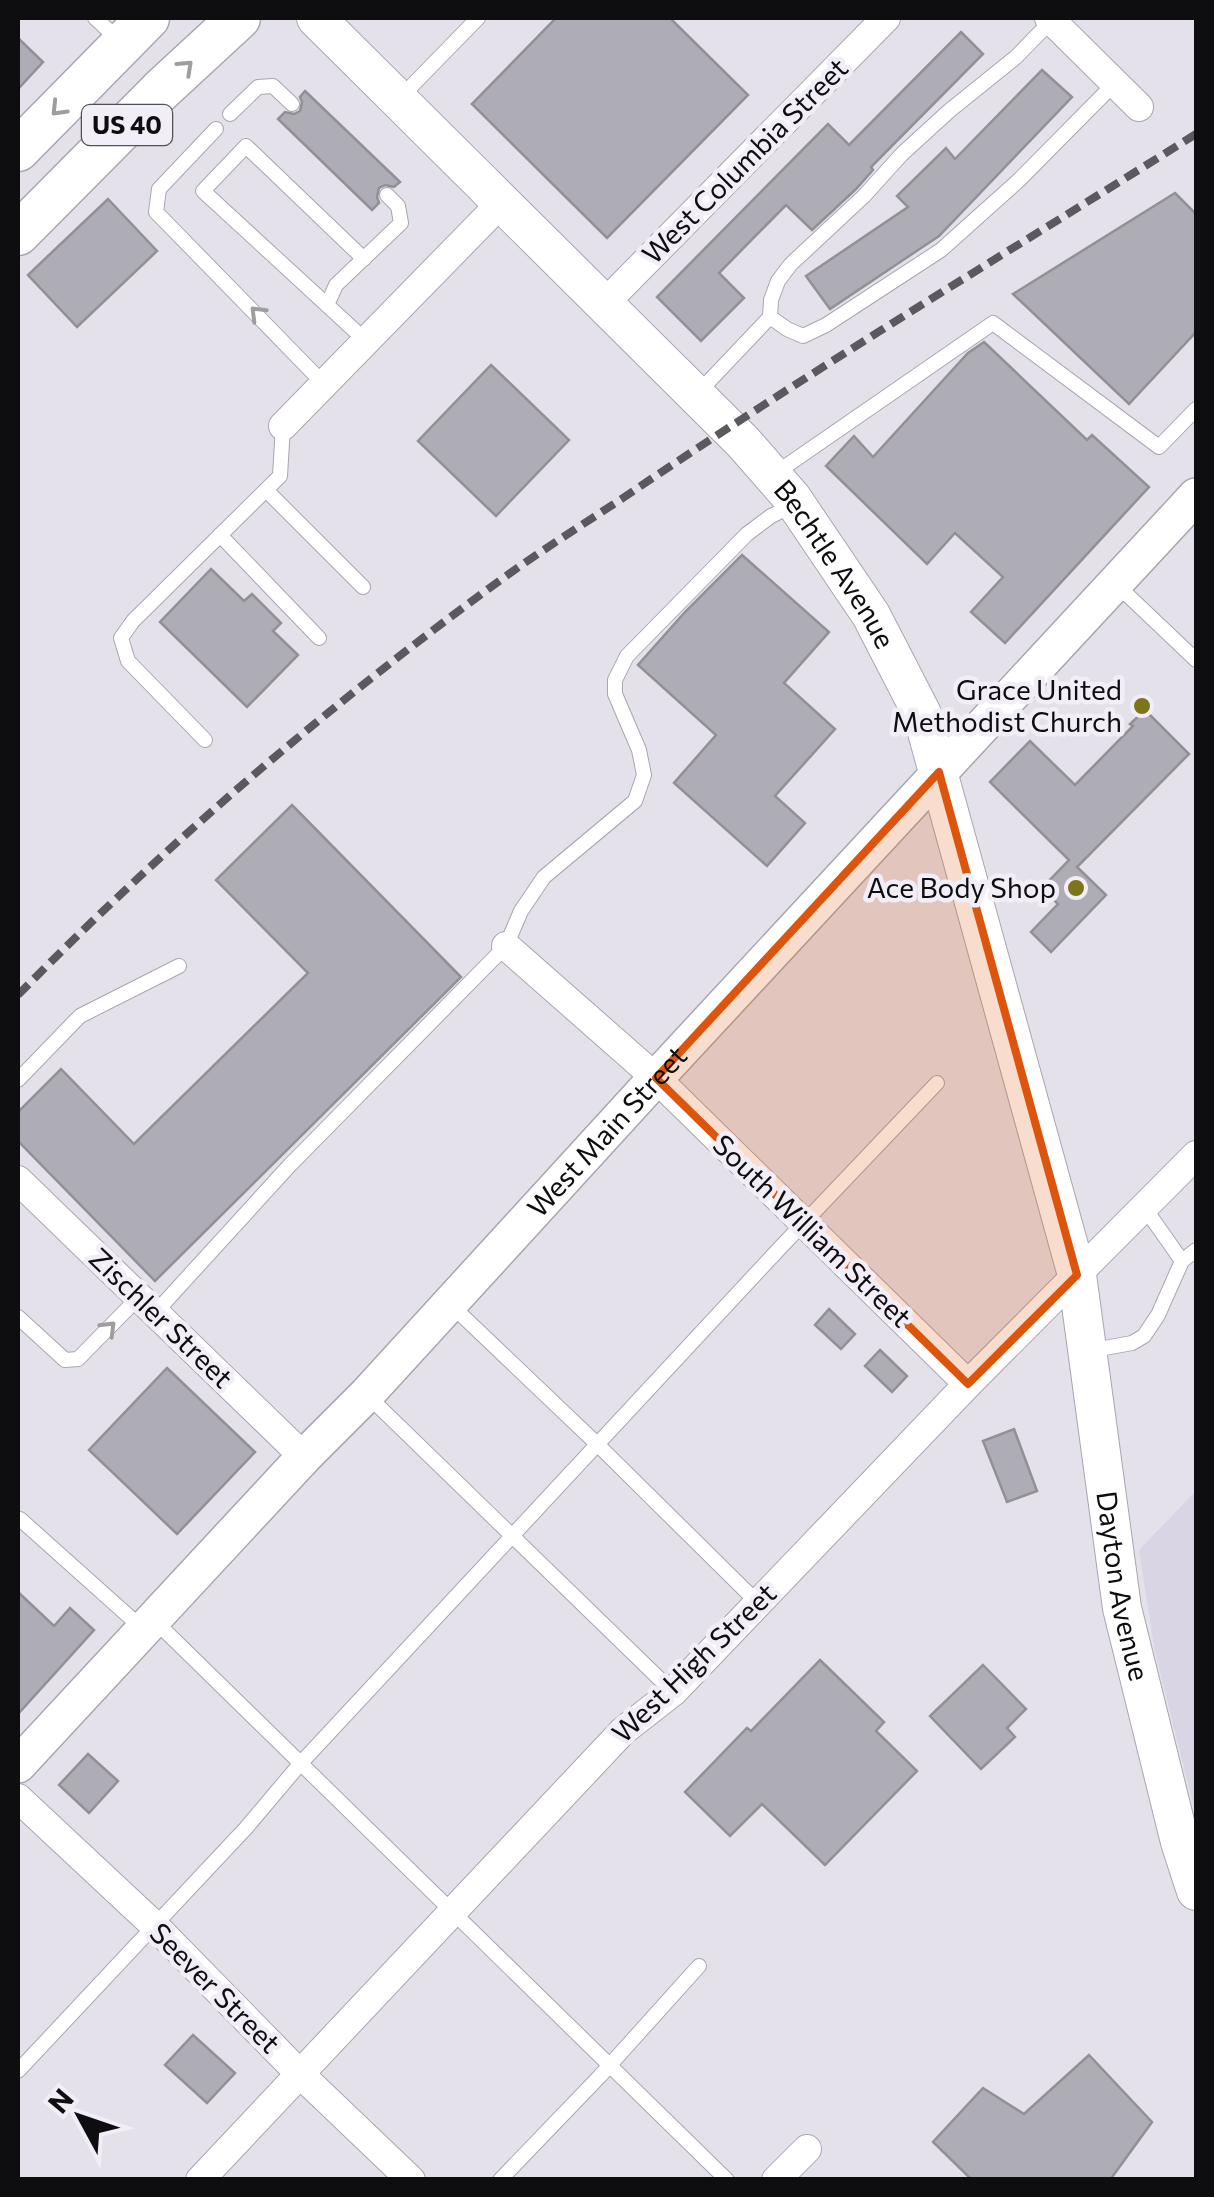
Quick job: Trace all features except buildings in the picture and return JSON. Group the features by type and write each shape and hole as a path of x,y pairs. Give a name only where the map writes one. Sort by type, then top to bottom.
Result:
{"main road":[{"name":"US 40","path":"18,234 239,18"},
{"name":"Bechtle Avenue","path":"316,18 696,395 784,490 872,616 922,714 1077,1275"},
{"name":"US 40","path":"18,150 122,26"},
{"name":"Dayton Avenue","path":"1077,1275 1122,1608 1180,1842 1196,1891"}],"street":[{"name":"West Columbia Street","path":"604,304 886,18"},
{"path":"1051,19 1139,107"},
{"path":"283,426 502,202"},
{"name":"West Main Street","path":"18,1765 1196,496"},
{"name":"South William Street","path":"506,946 656,1078 968,1384"},
{"name":"West High Street","path":"200,2180 623,1730 672,1692 968,1384 1196,1155"},
{"name":"Zischler Street","path":"18,1180 304,1457"},
{"name":"Seever Street","path":"18,1798 154,1926 411,2180"},
{"path":"776,2180 808,2149"}],"lane":[{"path":"398,100 478,18"},
{"path":"696,395 770,317 778,281 791,264 864,196 902,154 1016,57 1051,19"},
{"path":"770,317 803,336 941,250 1018,182 1114,83"},
{"path":"230,114 258,87 273,86 292,104"},
{"path":"216,129 159,188 156,212 324,384"},
{"path":"364,259 246,146 203,191 366,341"},
{"path":"328,305 336,285 401,223 398,206 387,195"},
{"path":"18,1317 66,1360 78,1359 147,1305 506,946 544,877 635,801 644,776 639,750 615,694 615,680 628,656 747,534 770,516 784,490 992,323 1158,448 1196,409"},
{"path":"205,740 128,661 121,638 132,621 280,476 283,426"},
{"path":"266,490 362,587"},
{"path":"220,534 320,638"},
{"path":"1115,583 1196,660"},
{"path":"18,1080 80,1016 179,966"},
{"path":"18,2071 803,1222 937,1083"},
{"path":"1144,1207 1182,1261"},
{"path":"1087,1351 1132,1343 1144,1336 1182,1261 1196,1250"},
{"path":"449,1304 758,1604"},
{"path":"366,1394 672,1692"},
{"path":"20,1519 148,1624 292,1753 726,2180"},
{"path":"500,2180 699,1966"}],"highlighted area":[{"path":"939,772 953,824 1077,1275 968,1384 656,1078"}],"shaded area":[{"path":"1196,1491 1196,1816 1155,1652 1139,1550"}],"railway":[{"path":"18,995 129,886 246,782 491,587 765,404 1196,134"}],"place":[{"name":"Grace United Methodist Church","path":"1142,706"},
{"name":"Ace Body Shop","path":"1076,888"}]}
